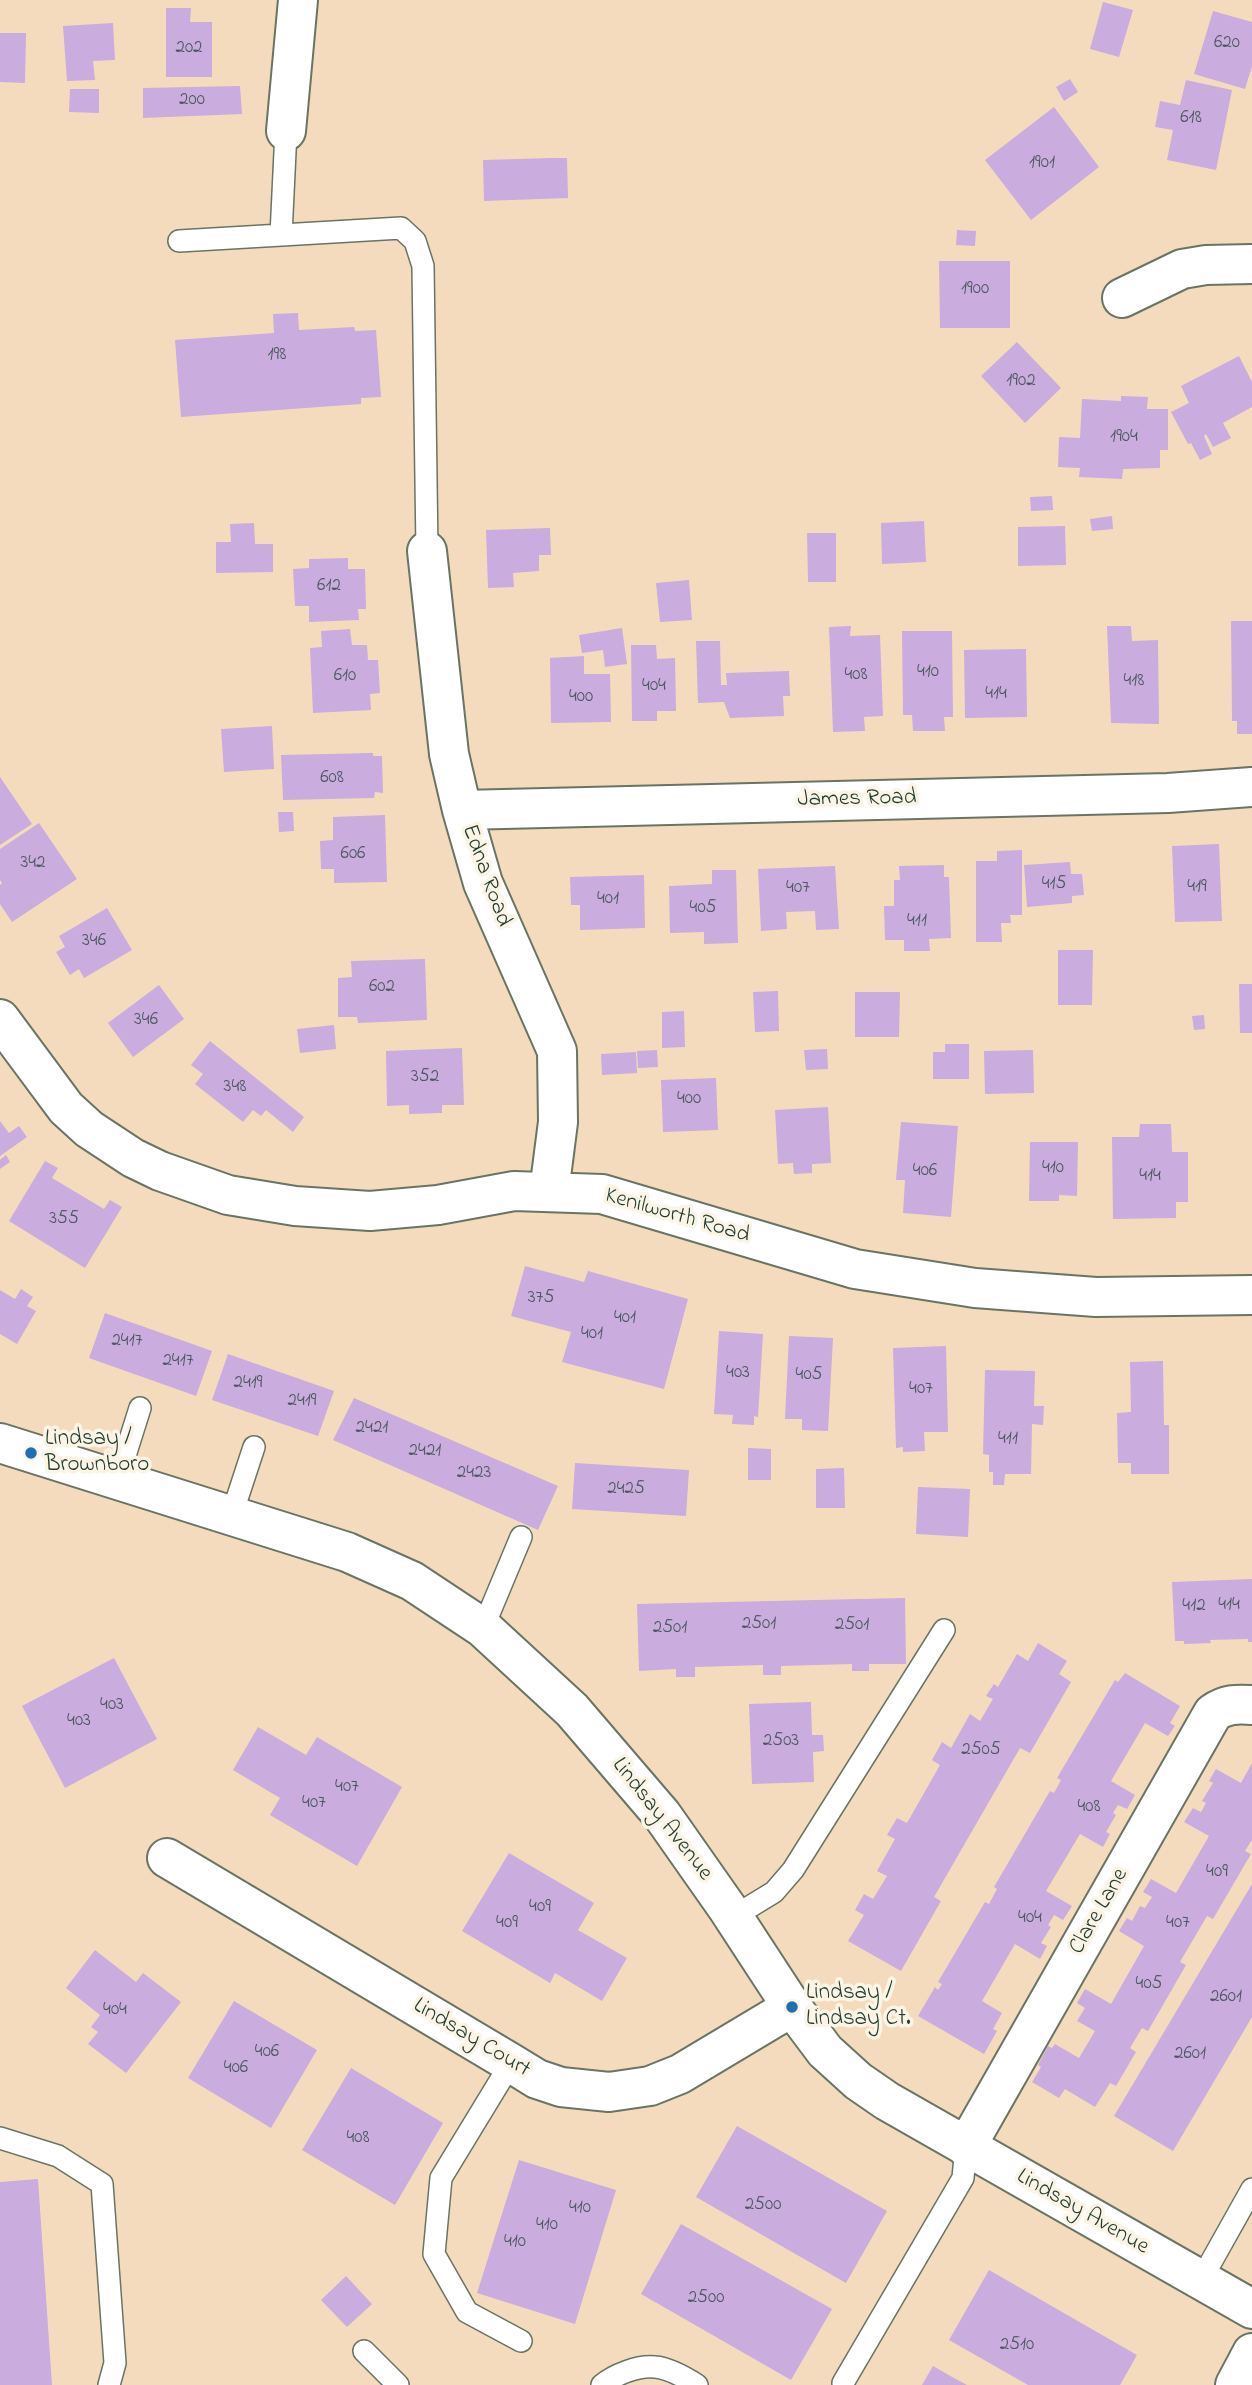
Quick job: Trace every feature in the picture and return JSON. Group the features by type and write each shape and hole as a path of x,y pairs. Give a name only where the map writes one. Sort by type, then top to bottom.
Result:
{"street":[{"path":"286,131 298,0"},
{"path":"1122,298 1182,269 1206,265 1252,264"},
{"name":"Edna Road","path":"427,551 449,754 462,810 483,883 557,1051 558,1122 549,1192"},
{"name":"James Road","path":"462,810 1168,793 1252,787"},
{"name":"Kenilworth Road","path":"0,1019 66,1108 89,1129 133,1158 160,1171 229,1195 295,1206 370,1211 438,1205 514,1191 602,1194 855,1269 975,1288 1096,1297 1252,1295"},
{"name":"Lindsay Avenue","path":"0,1443 347,1552 412,1581 484,1628 581,1721 662,1815 792,2007 825,2050 858,2081 966,2147 1252,2309"},
{"name":"Clare Lane","path":"966,2147 1213,1713 1234,1703 1252,1705"},
{"name":"Lindsay Court","path":"167,1858 537,2079 561,2087 609,2092 650,2086 680,2074 792,2007"},
{"path":"1235,2385 1252,2353"}],"lane":[{"path":"281,235 286,131"},
{"path":"179,241 401,228 415,241 423,267 427,551"},
{"path":"117,1481 140,1408"},
{"path":"231,1517 254,1447"},
{"path":"484,1628 521,1537"},
{"path":"733,1917 774,1892 793,1870 944,1630"},
{"path":"510,2063 441,2178 434,2253 467,2312 521,2341"},
{"path":"0,2138 58,2156 102,2184 115,2363 109,2385"},
{"path":"843,2383 963,2178 966,2147"},
{"path":"1201,2280 1252,2189"},
{"path":"365,2351 398,2385"},
{"path":"601,2385 609,2379 634,2370 656,2367 697,2385"}],"building":[{"path":"1103,2 1133,10 1119,57 1090,49"},
{"path":"166,8 191,8 190,22 212,22 212,77 166,77"},
{"path":"1213,11 1252,22 1252,66 1245,89 1194,74"},
{"path":"113,23 115,60 93,61 95,80 67,81 63,26"},
{"path":"0,33 26,33 25,83 0,82"},
{"path":"1070,79 1078,92 1064,101 1056,87"},
{"path":"1186,80 1232,90 1216,170 1167,160 1173,130 1155,127 1160,101 1180,105"},
{"path":"240,86 242,114 143,118 143,88"},
{"path":"70,89 99,89 99,113 69,112"},
{"path":"1054,107 1099,167 1031,220 985,160"},
{"path":"567,158 568,198 484,201 483,160"},
{"path":"957,230 976,231 975,246 956,245"},
{"path":"939,261 1010,261 1010,328 940,328"},
{"path":"298,313 299,330 354,327 355,331 376,330 381,397 361,398 361,404 181,417 175,340 274,333 273,314"},
{"path":"1017,342 1061,388 1025,423 981,376"},
{"path":"1239,356 1252,382 1252,407 1223,423 1231,438 1213,447 1206,434 1204,436 1212,454 1200,460 1171,412 1189,403 1181,386"},
{"path":"1121,396 1148,397 1147,409 1168,409 1168,450 1160,450 1160,468 1123,469 1122,479 1079,477 1080,468 1058,467 1059,437 1080,438 1082,399 1121,401"},
{"path":"1052,496 1053,510 1031,511 1030,497"},
{"path":"1112,516 1113,529 1092,531 1090,519"},
{"path":"924,521 926,562 882,564 881,523"},
{"path":"254,523 255,544 273,544 273,572 216,573 216,542 231,542 230,524"},
{"path":"1065,526 1066,565 1018,566 1018,527"},
{"path":"550,528 551,555 539,555 539,571 513,573 514,587 488,588 486,530"},
{"path":"807,533 836,533 836,582 808,582"},
{"path":"348,558 348,569 365,569 366,609 358,609 359,620 309,622 309,606 295,606 293,569 309,568 309,559"},
{"path":"689,580 692,620 660,622 656,583"},
{"path":"1231,621 1252,621 1252,734 1237,734 1237,721 1232,721"},
{"path":"851,626 850,636 880,635 883,716 864,717 865,731 833,732 829,627"},
{"path":"1107,626 1131,626 1132,641 1158,640 1159,724 1111,723"},
{"path":"622,628 627,664 605,667 603,650 582,653 579,635"},
{"path":"350,629 352,645 367,645 368,660 378,660 380,693 370,694 371,710 313,713 310,648 322,647 321,631"},
{"path":"902,631 952,631 953,717 944,717 945,731 913,731 912,715 903,715"},
{"path":"696,641 720,641 721,685 727,685 726,673 789,671 790,696 783,696 784,716 730,718 724,702 698,703"},
{"path":"631,645 656,645 657,659 675,658 676,711 657,711 657,721 632,721"},
{"path":"1026,649 1027,717 965,718 964,650"},
{"path":"584,656 584,674 610,674 611,722 551,723 550,658"},
{"path":"272,726 274,769 224,772 221,729"},
{"path":"373,753 373,756 382,756 383,793 375,792 374,798 283,800 281,755"},
{"path":"0,777 32,824 0,845"},
{"path":"278,812 293,812 294,831 279,832"},
{"path":"385,815 387,882 334,883 334,869 321,869 320,841 333,840 333,817"},
{"path":"39,823 77,879 12,922 0,904 0,849"},
{"path":"1219,844 1222,921 1175,922 1172,846"},
{"path":"1022,850 1022,915 1010,915 1011,923 1001,923 1002,942 976,942 976,861 997,861 997,851"},
{"path":"1070,862 1071,874 1082,874 1084,895 1072,896 1072,903 1027,907 1024,865"},
{"path":"944,865 944,877 949,877 951,938 929,939 930,951 904,951 904,940 885,940 884,906 894,906 894,880 900,880 899,866"},
{"path":"835,866 839,929 816,930 815,911 786,912 787,929 761,931 758,869"},
{"path":"712,870 736,870 738,943 704,944 704,932 670,933 669,886 712,884"},
{"path":"644,875 645,928 580,930 580,905 571,905 570,877"},
{"path":"107,908 132,950 84,978 79,969 70,975 56,952 65,947 59,936"},
{"path":"1058,950 1093,950 1092,1005 1058,1005"},
{"path":"425,959 427,1020 358,1023 357,1017 338,1017 338,978 352,977 351,961"},
{"path":"1239,984 1252,984 1252,1033 1240,1033"},
{"path":"159,985 184,1019 133,1057 108,1023"},
{"path":"778,991 779,1031 755,1032 753,992"},
{"path":"855,992 900,992 899,1037 855,1037"},
{"path":"684,1011 685,1047 662,1048 662,1012"},
{"path":"1204,1015 1205,1029 1194,1030 1192,1016"},
{"path":"334,1025 336,1049 300,1053 297,1029"},
{"path":"210,1041 304,1117 293,1132 266,1110 261,1116 253,1110 243,1122 195,1084 203,1074 191,1065"},
{"path":"945,1044 969,1044 969,1079 933,1079 933,1052 945,1052"},
{"path":"462,1048 464,1105 442,1105 442,1113 409,1114 409,1105 387,1106 386,1051"},
{"path":"827,1049 828,1069 806,1070 804,1050"},
{"path":"657,1050 658,1067 638,1068 637,1051"},
{"path":"1033,1050 1034,1093 985,1094 984,1051"},
{"path":"636,1052 637,1073 602,1075 601,1054"},
{"path":"716,1078 718,1130 663,1132 661,1080"},
{"path":"828,1107 831,1163 812,1164 812,1173 794,1174 793,1163 778,1164 775,1110"},
{"path":"0,1121 9,1133 19,1126 27,1137 0,1156"},
{"path":"901,1122 958,1126 951,1217 903,1213 905,1180 896,1180"},
{"path":"1140,1124 1171,1124 1172,1152 1188,1152 1188,1202 1176,1202 1176,1218 1113,1219 1112,1137 1139,1137"},
{"path":"1030,1142 1078,1142 1077,1196 1059,1195 1059,1201 1029,1201"},
{"path":"6,1155 10,1162 0,1169 0,1160"},
{"path":"45,1161 58,1168 52,1178 104,1209 110,1200 122,1207 85,1268 9,1221"},
{"path":"525,1266 584,1282 588,1271 688,1299 664,1389 562,1362 571,1332 511,1316"},
{"path":"21,1289 33,1297 27,1306 36,1311 17,1344 0,1334 0,1290 15,1299"},
{"path":"105,1313 212,1351 196,1396 89,1358"},
{"path":"719,1331 763,1334 758,1417 754,1416 754,1425 732,1424 733,1415 714,1414"},
{"path":"789,1336 833,1338 828,1431 802,1430 802,1419 785,1419"},
{"path":"946,1346 948,1432 924,1432 925,1451 903,1452 903,1447 896,1448 893,1348"},
{"path":"228,1354 334,1391 318,1436 212,1400"},
{"path":"1163,1361 1164,1425 1169,1425 1169,1474 1131,1474 1131,1463 1118,1463 1117,1413 1131,1412 1130,1362"},
{"path":"985,1370 1035,1371 1034,1406 1044,1406 1043,1425 1032,1424 1031,1474 1005,1474 1004,1485 993,1485 993,1472 989,1472 989,1455 983,1454"},
{"path":"354,1398 558,1486 538,1530 333,1440"},
{"path":"748,1448 771,1449 771,1480 748,1480"},
{"path":"575,1463 689,1470 686,1516 572,1509"},
{"path":"844,1468 845,1508 816,1508 816,1469"},
{"path":"918,1487 970,1489 968,1537 916,1534"},
{"path":"1252,1579 1252,1642 1248,1642 1248,1639 1184,1644 1184,1641 1175,1641 1172,1582"},
{"path":"905,1598 906,1664 869,1664 869,1671 852,1671 852,1664 781,1666 781,1675 763,1675 763,1665 695,1667 695,1677 676,1677 676,1669 639,1671 637,1604"},
{"path":"1038,1643 1067,1661 1059,1674 1071,1682 1030,1753 1020,1748 934,1897 941,1901 901,1971 848,1941 864,1915 855,1910 864,1894 873,1899 887,1876 877,1871 895,1839 887,1835 897,1818 907,1823 940,1765 932,1760 942,1742 951,1748 970,1714 980,1721 993,1699 986,1696 994,1684 998,1687 1017,1654 1028,1661"},
{"path":"114,1658 157,1739 65,1788 22,1706"},
{"path":"1125,1673 1180,1706 1170,1723 1175,1726 1168,1736 1145,1723 1111,1781 1135,1795 1127,1809 1118,1805 1113,1813 1116,1815 1106,1832 1110,1834 1103,1847 1080,1834 1046,1891 1072,1906 1063,1920 1054,1915 1048,1925 1051,1927 1041,1943 1047,1946 1040,1959 1015,1944 982,2001 1002,2013 993,2029 997,2031 984,2054 918,2016 935,1987 938,1990 942,1984 938,1982 985,1902 989,1904 997,1889 994,1887 1050,1791 1054,1793 1061,1780 1057,1778 1115,1680 1118,1682"},
{"path":"811,1702 812,1735 823,1735 824,1751 813,1752 814,1782 752,1784 749,1704"},
{"path":"258,1727 306,1755 317,1737 402,1787 357,1866 270,1815 280,1798 233,1770"},
{"path":"1252,1763 1252,1840 1245,1851 1251,1854 1213,1919 1207,1916 1180,1962 1186,1965 1148,2031 1142,2028 1130,2048 1136,2052 1116,2086 1110,2083 1095,2107 1065,2089 1059,2098 1032,2082 1041,2067 1038,2065 1048,2046 1052,2048 1055,2044 1079,2058 1095,2031 1077,2021 1085,2008 1077,2003 1085,1989 1111,2004 1144,1946 1119,1931 1127,1918 1132,1921 1140,1906 1145,1908 1152,1897 1143,1892 1151,1879 1176,1893 1209,1836 1184,1822 1193,1808 1201,1812 1206,1803 1202,1801 1213,1783 1209,1781 1216,1769 1241,1783"},
{"path":"509,1853 594,1903 578,1930 627,1958 602,2001 555,1973 550,1983 462,1931"},
{"path":"1252,1884 1252,2017 1173,2151 1114,2116"},
{"path":"95,1950 136,1982 143,1973 181,2002 126,2073 88,2044 98,2032 91,2027 100,2015 66,1988"},
{"path":"234,2001 317,2050 271,2128 188,2078"},
{"path":"351,2068 443,2123 395,2205 302,2150"},
{"path":"737,2126 887,2211 846,2283 696,2197"},
{"path":"519,2160 616,2190 575,2324 477,2293"},
{"path":"38,2179 52,2385 0,2385 0,2182"},
{"path":"681,2224 832,2309 791,2380 641,2294"},
{"path":"989,2270 1137,2355 1120,2385 1028,2385 949,2340"},
{"path":"346,2276 372,2304 347,2327 321,2300"},
{"path":"933,2366 954,2378 967,2385 922,2385"}],"place":[{"name":"Lindsay / Brownboro","path":"31,1453"},
{"name":"Lindsay / Lindsay Ct.","path":"792,2007"}]}
